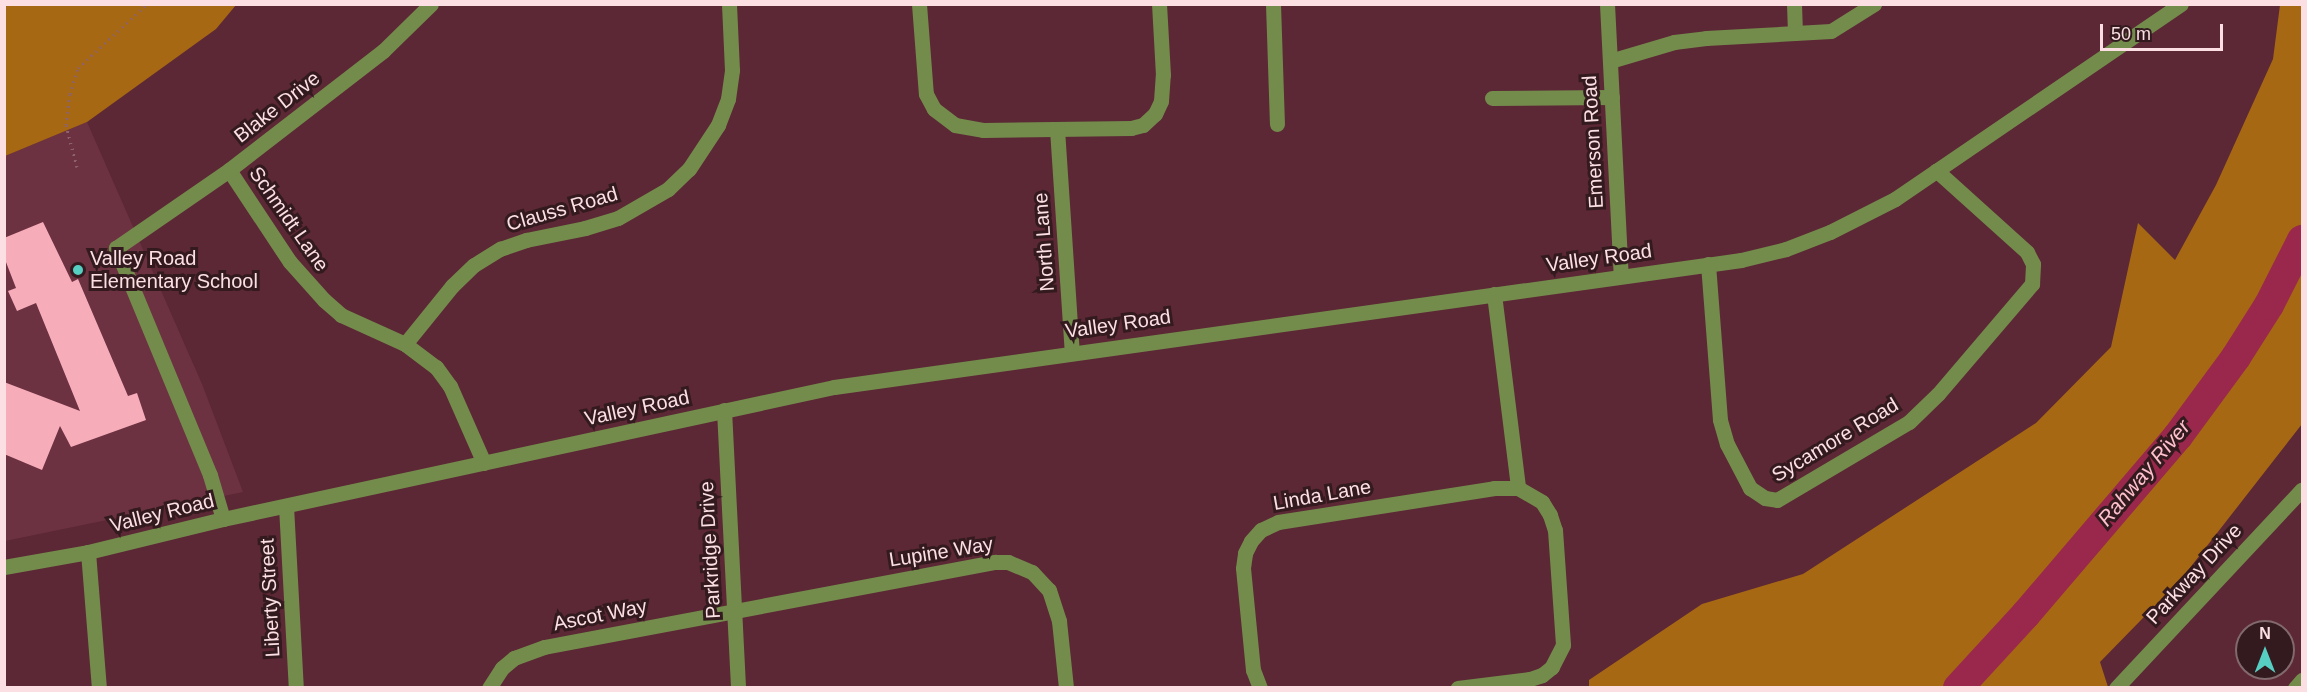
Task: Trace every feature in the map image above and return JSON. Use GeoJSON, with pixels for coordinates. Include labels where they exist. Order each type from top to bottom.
{"type":"FeatureCollection","features":[{"type":"Feature","properties":{"kind":"street","name":"Blake Drive"},"geometry":{"type":"LineString","coordinates":[[223,519],[210,475],[116,248],[229,170],[383,51],[431,4]]}},
{"type":"Feature","properties":{"kind":"street","name":"Clauss Road"},"geometry":{"type":"LineString","coordinates":[[405,344],[452,286],[474,266],[500,249],[526,240],[585,228],[618,218],[668,189],[689,169],[718,125],[728,99],[732,69],[729,4]]}},
{"type":"Feature","properties":{"kind":"street"},"geometry":{"type":"LineString","coordinates":[[919,4],[926,93],[942,117],[955,125],[983,130],[1131,128],[1143,125],[1155,114],[1161,101],[1163,75],[1159,4]]}},
{"type":"Feature","properties":{"kind":"street"},"geometry":{"type":"LineString","coordinates":[[1273,4],[1277,124]]}},
{"type":"Feature","properties":{"kind":"street","name":"Emerson Road"},"geometry":{"type":"LineString","coordinates":[[1607,4],[1621,276]]}},
{"type":"Feature","properties":{"kind":"street"},"geometry":{"type":"LineString","coordinates":[[1794,4],[1795,33]]}},
{"type":"Feature","properties":{"kind":"street"},"geometry":{"type":"LineString","coordinates":[[1610,61],[1674,42],[1831,31],[1874,4]]}},
{"type":"Feature","properties":{"kind":"street","name":"Valley Road"},"geometry":{"type":"LineString","coordinates":[[4,567],[88,552],[223,519],[834,387],[1708,264],[1786,249],[1872,212],[2181,4]]}},
{"type":"Feature","properties":{"kind":"street"},"geometry":{"type":"LineString","coordinates":[[1492,98],[1612,96]]}},
{"type":"Feature","properties":{"kind":"street","name":"North Lane"},"geometry":{"type":"LineString","coordinates":[[1057,129],[1072,352]]}},
{"type":"Feature","properties":{"kind":"street","name":"Schmidt Lane"},"geometry":{"type":"LineString","coordinates":[[229,170],[290,262],[324,300],[341,315],[405,344],[436,367],[450,386],[484,463]]}},
{"type":"Feature","properties":{"kind":"street","name":"Sycamore Road"},"geometry":{"type":"LineString","coordinates":[[1708,264],[1720,420],[1727,444],[1750,488],[1765,498],[1777,500],[1909,422],[1938,394],[2032,284],[2033,264],[2027,252],[1936,171]]}},
{"type":"Feature","properties":{"kind":"street"},"geometry":{"type":"LineString","coordinates":[[1458,687],[1530,679],[1542,675],[1556,662],[1563,645],[1555,530],[1542,502],[1518,488],[1494,294]]}},
{"type":"Feature","properties":{"kind":"street","name":"Parkridge Drive"},"geometry":{"type":"LineString","coordinates":[[724,410],[738,687]]}},
{"type":"Feature","properties":{"kind":"street","name":"Linda Lane"},"geometry":{"type":"LineString","coordinates":[[1260,687],[1253,670],[1243,568],[1245,553],[1251,541],[1261,530],[1278,522],[1494,488],[1518,488]]}},
{"type":"Feature","properties":{"kind":"street","name":"Parkway Drive"},"geometry":{"type":"LineString","coordinates":[[2116,687],[2302,489]]}},
{"type":"Feature","properties":{"kind":"street","name":"Liberty Street"},"geometry":{"type":"LineString","coordinates":[[286,506],[296,687]]}},
{"type":"Feature","properties":{"kind":"street"},"geometry":{"type":"LineString","coordinates":[[88,552],[99,687]]}},
{"type":"Feature","properties":{"kind":"street","name":"Lupine Way"},"geometry":{"type":"LineString","coordinates":[[734,611],[982,564],[1008,562],[1032,572],[1042,580],[1055,602],[1066,687]]}},
{"type":"Feature","properties":{"kind":"street","name":"Ascot Way"},"geometry":{"type":"LineString","coordinates":[[489,687],[502,668],[529,651],[734,611]]}},
{"type":"Feature","properties":{"kind":"street"},"geometry":{"type":"LineString","coordinates":[[2295,687],[2302,680]]}},
{"type":"Feature","properties":{"kind":"path"},"geometry":{"type":"LineString","coordinates":[[77,167],[66,125],[70,93],[78,68],[147,4]]}},
{"type":"Feature","properties":{"kind":"shaded area"},"geometry":{"type":"Polygon","coordinates":[[[5,4],[236,5],[216,29],[87,122],[5,156],[5,4]]]}},
{"type":"Feature","properties":{"kind":"shaded area"},"geometry":{"type":"Polygon","coordinates":[[[2280,5],[2302,5],[2302,424],[2182,578],[2100,662],[2108,687],[1589,687],[1589,680],[1702,604],[1803,574],[2036,423],[2111,347],[2138,223],[2175,260],[2216,185],[2273,59],[2280,5]]]}},
{"type":"Feature","properties":{"kind":"shaded area","name":"Valley Road Elementary School"},"geometry":{"type":"Polygon","coordinates":[[[87,122],[202,384],[243,492],[5,541],[5,156],[87,122]]]}},
{"type":"Feature","properties":{"kind":"building"},"geometry":{"type":"Polygon","coordinates":[[[43,222],[72,282],[78,279],[128,396],[137,393],[146,420],[71,447],[60,426],[42,470],[4,454],[4,382],[80,411],[36,303],[17,311],[8,291],[16,288],[4,257],[4,238],[43,222]]]}},
{"type":"Feature","properties":{"kind":"waterway","name":"Rahway River"},"geometry":{"type":"LineString","coordinates":[[1958,688],[2026,614],[2178,436],[2236,357],[2269,305],[2302,240]]}},
{"type":"Feature","properties":{"kind":"place","name":"Valley Road Elementary School"},"geometry":{"type":"Point","coordinates":[78,270]}}]}
